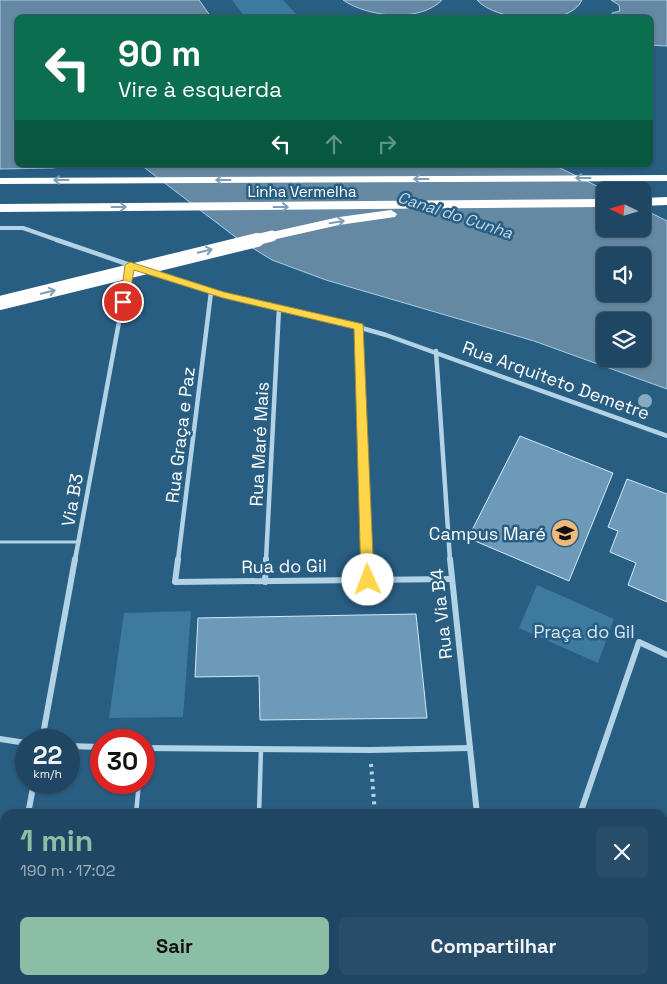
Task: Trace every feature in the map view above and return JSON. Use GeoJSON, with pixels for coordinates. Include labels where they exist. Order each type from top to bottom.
{"type":"FeatureCollection","features":[{"type":"Feature","properties":{"kind":"highway","name":"Linha Vermelha"},"geometry":{"type":"LineString","coordinates":[[0,180],[667,178]]}},
{"type":"Feature","properties":{"kind":"highway"},"geometry":{"type":"LineString","coordinates":[[651,202],[667,201]]}},
{"type":"Feature","properties":{"kind":"highway","name":"Linha Vermelha"},"geometry":{"type":"LineString","coordinates":[[0,208],[596,203]]}},
{"type":"Feature","properties":{"kind":"highway"},"geometry":{"type":"LineString","coordinates":[[0,303],[186,256],[339,221],[417,211],[486,205]]}},
{"type":"Feature","properties":{"kind":"street","name":"Rua Arquiteto Demetre"},"geometry":{"type":"LineString","coordinates":[[0,228],[23,228],[212,292],[359,327],[436,351],[667,436]]}},
{"type":"Feature","properties":{"kind":"street","name":"Via B3"},"geometry":{"type":"LineString","coordinates":[[44,729],[130,265]]}},
{"type":"Feature","properties":{"kind":"street","name":"Rua Graça e Paz"},"geometry":{"type":"LineString","coordinates":[[175,582],[212,292]]}},
{"type":"Feature","properties":{"kind":"street","name":"Rua Maré Mais"},"geometry":{"type":"LineString","coordinates":[[265,582],[279,308]]}},
{"type":"Feature","properties":{"kind":"street"},"geometry":{"type":"LineString","coordinates":[[359,327],[368,580]]}},
{"type":"Feature","properties":{"kind":"street","name":"Rua Via B4"},"geometry":{"type":"LineString","coordinates":[[436,351],[452,579],[476,809]]}},
{"type":"Feature","properties":{"kind":"street","name":"Rua do Gil"},"geometry":{"type":"LineString","coordinates":[[175,582],[452,579]]}},
{"type":"Feature","properties":{"kind":"street"},"geometry":{"type":"LineString","coordinates":[[582,809],[639,642],[667,655]]}},
{"type":"Feature","properties":{"kind":"street"},"geometry":{"type":"LineString","coordinates":[[0,739],[15,741]]}},
{"type":"Feature","properties":{"kind":"street"},"geometry":{"type":"LineString","coordinates":[[155,748],[370,750],[470,748]]}},
{"type":"Feature","properties":{"kind":"street"},"geometry":{"type":"LineString","coordinates":[[29,809],[32,794]]}},
{"type":"Feature","properties":{"kind":"lane"},"geometry":{"type":"LineString","coordinates":[[0,542],[79,542]]}},
{"type":"Feature","properties":{"kind":"lane"},"geometry":{"type":"LineString","coordinates":[[259,809],[261,749]]}},
{"type":"Feature","properties":{"kind":"lane"},"geometry":{"type":"LineString","coordinates":[[136,809],[138,794]]}},
{"type":"Feature","properties":{"kind":"path"},"geometry":{"type":"LineString","coordinates":[[370,750],[375,809]]}},
{"type":"Feature","properties":{"kind":"green space"},"geometry":{"type":"Polygon","coordinates":[[[232,0],[283,0],[297,15],[243,15],[232,0]]]}},
{"type":"Feature","properties":{"kind":"green space","name":"Praça do Gil"},"geometry":{"type":"Polygon","coordinates":[[[537,585],[614,619],[598,663],[519,628],[537,585]]]}},
{"type":"Feature","properties":{"kind":"green space"},"geometry":{"type":"Polygon","coordinates":[[[191,611],[183,717],[109,718],[124,613],[191,611]]]}},
{"type":"Feature","properties":{"kind":"water"},"geometry":{"type":"Polygon","coordinates":[[[0,0],[199,0],[210,15],[15,15],[15,167],[60,167],[0,169],[0,0]]]}},
{"type":"Feature","properties":{"kind":"water"},"geometry":{"type":"Polygon","coordinates":[[[343,0],[442,0],[421,12],[393,15],[379,14],[353,6],[343,0]]]}},
{"type":"Feature","properties":{"kind":"water"},"geometry":{"type":"Polygon","coordinates":[[[477,0],[582,0],[574,9],[563,15],[507,15],[486,7],[477,0]]]}},
{"type":"Feature","properties":{"kind":"water"},"geometry":{"type":"Polygon","coordinates":[[[611,0],[667,0],[667,46],[653,45],[653,15],[612,15],[612,13],[620,11],[619,5],[611,0]]]}},
{"type":"Feature","properties":{"kind":"water","name":"Canal do Cunha"},"geometry":{"type":"Polygon","coordinates":[[[144,167],[558,167],[596,186],[596,238],[651,238],[651,213],[667,221],[667,389],[606,367],[651,367],[651,312],[596,312],[596,363],[534,341],[326,280],[272,260],[238,239],[144,167]]]}},
{"type":"Feature","properties":{"kind":"building"},"geometry":{"type":"Polygon","coordinates":[[[520,436],[613,473],[569,581],[468,538],[520,436]]]}},
{"type":"Feature","properties":{"kind":"building"},"geometry":{"type":"Polygon","coordinates":[[[627,479],[667,494],[667,602],[628,585],[636,563],[610,552],[618,531],[608,527],[627,479]]]}},
{"type":"Feature","properties":{"kind":"building"},"geometry":{"type":"Polygon","coordinates":[[[416,614],[427,718],[260,720],[259,676],[195,677],[198,618],[416,614]]]}},
{"type":"Feature","properties":{"kind":"place","name":"Campus Maré"},"geometry":{"type":"Point","coordinates":[565,533]}},
{"type":"Feature","properties":{"kind":"route"},"geometry":{"type":"LineString","coordinates":[[123,302],[130,265],[234,298],[337,320],[359,327],[368,580]]}}]}
